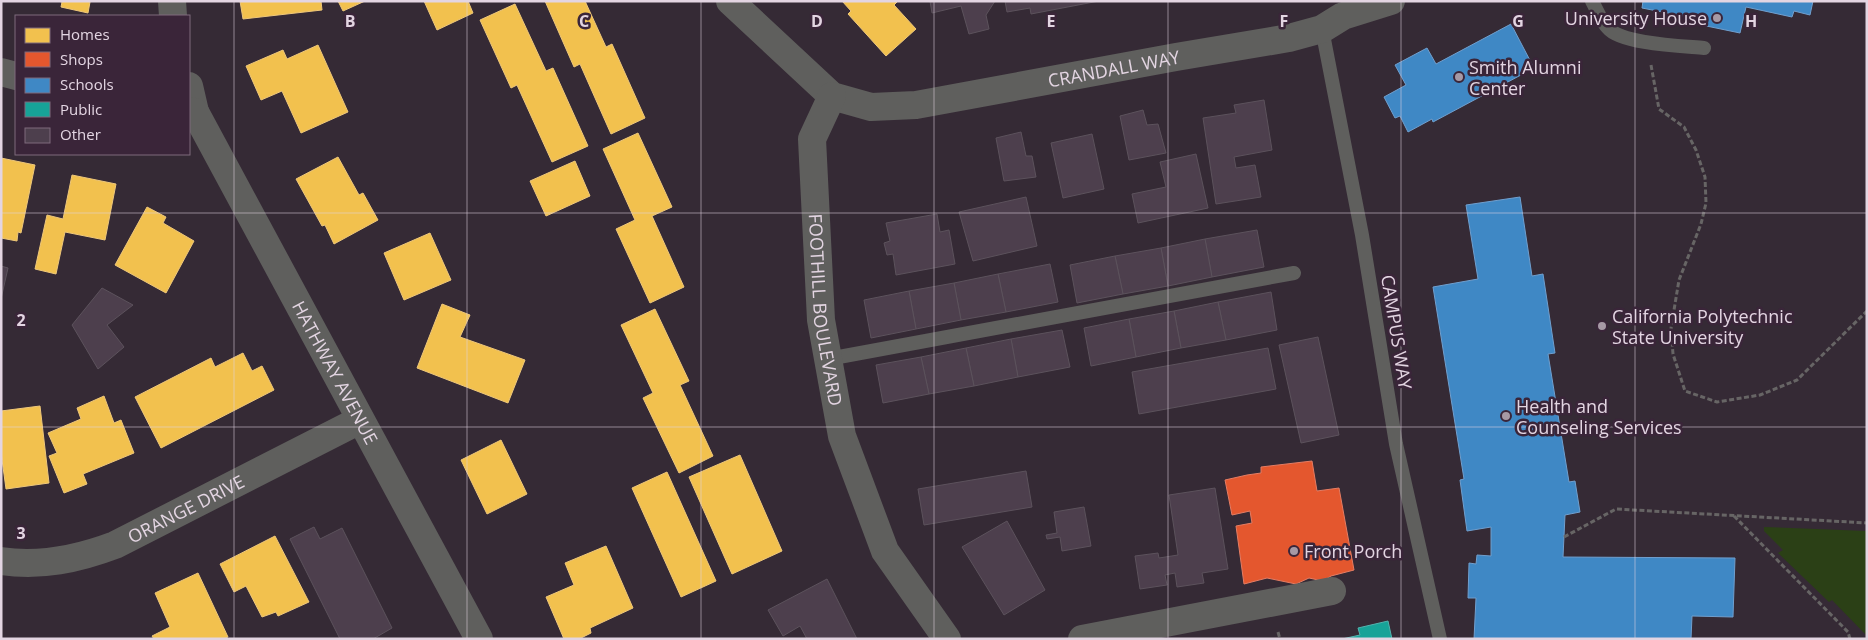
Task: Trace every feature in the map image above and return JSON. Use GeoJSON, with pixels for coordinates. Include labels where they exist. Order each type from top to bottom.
{"type":"FeatureCollection","features":[{"type":"Feature","properties":{"kind":"street"},"geometry":{"type":"LineString","coordinates":[[172,1],[173,15]]}},
{"type":"Feature","properties":{"kind":"street"},"geometry":{"type":"LineString","coordinates":[[730,1],[832,96]]}},
{"type":"Feature","properties":{"kind":"street","name":"CRANDALL WAY"},"geometry":{"type":"LineString","coordinates":[[832,96],[871,107],[916,105],[1289,38],[1322,29],[1343,16],[1391,1]]}},
{"type":"Feature","properties":{"kind":"street"},"geometry":{"type":"LineString","coordinates":[[1,72],[15,76]]}},
{"type":"Feature","properties":{"kind":"street","name":"HATHWAY AVENUE"},"geometry":{"type":"LineString","coordinates":[[190,95],[192,112],[479,639]]}},
{"type":"Feature","properties":{"kind":"street","name":"FOOTHILL BOULEVARD"},"geometry":{"type":"LineString","coordinates":[[832,96],[812,139],[821,320],[842,436],[885,551],[946,639]]}},
{"type":"Feature","properties":{"kind":"street","name":"ORANGE DRIVE"},"geometry":{"type":"LineString","coordinates":[[1,561],[40,564],[91,554],[116,545],[360,420]]}},
{"type":"Feature","properties":{"kind":"street"},"geometry":{"type":"LineString","coordinates":[[1082,639],[1332,591]]}},
{"type":"Feature","properties":{"kind":"lane"},"geometry":{"type":"LineString","coordinates":[[1592,1],[1608,29],[1619,37],[1704,48]]}},
{"type":"Feature","properties":{"kind":"lane","name":"CAMPUS WAY"},"geometry":{"type":"LineString","coordinates":[[1322,29],[1362,235],[1396,444],[1440,639]]}},
{"type":"Feature","properties":{"kind":"lane"},"geometry":{"type":"LineString","coordinates":[[828,359],[1294,273]]}},
{"type":"Feature","properties":{"kind":"path"},"geometry":{"type":"LineString","coordinates":[[1647,42],[1659,109],[1684,127],[1696,150],[1705,177],[1706,203],[1701,224],[1679,280],[1671,328],[1673,354],[1685,391],[1717,402],[1760,395],[1797,380],[1867,311]]}},
{"type":"Feature","properties":{"kind":"path"},"geometry":{"type":"LineString","coordinates":[[1564,537],[1616,509],[1867,523]]}},
{"type":"Feature","properties":{"kind":"path"},"geometry":{"type":"LineString","coordinates":[[1733,516],[1848,632],[1850,639]]}},
{"type":"Feature","properties":{"kind":"green space"},"geometry":{"type":"Polygon","coordinates":[[[1764,527],[1867,531],[1867,636],[1832,600],[1829,602],[1778,553],[1783,550],[1764,531],[1764,527]]]}},
{"type":"Feature","properties":{"kind":"building: Homes"},"geometry":{"type":"Polygon","coordinates":[[[58,1],[90,2],[88,13],[61,7],[62,2],[58,1]]]}},
{"type":"Feature","properties":{"kind":"building: Homes"},"geometry":{"type":"Polygon","coordinates":[[[240,1],[321,1],[322,10],[243,19],[240,1]]]}},
{"type":"Feature","properties":{"kind":"building: Homes"},"geometry":{"type":"Polygon","coordinates":[[[338,1],[365,1],[343,11],[338,1]]]}},
{"type":"Feature","properties":{"kind":"building: Homes"},"geometry":{"type":"Polygon","coordinates":[[[424,1],[468,1],[473,13],[437,30],[424,1]]]}},
{"type":"Feature","properties":{"kind":"building: Homes"},"geometry":{"type":"Polygon","coordinates":[[[545,1],[585,1],[606,47],[612,44],[645,118],[611,134],[580,64],[574,67],[545,1]]]}},
{"type":"Feature","properties":{"kind":"building: Homes"},"geometry":{"type":"Polygon","coordinates":[[[842,1],[898,1],[894,5],[916,29],[886,56],[848,14],[851,11],[842,1]]]}},
{"type":"Feature","properties":{"kind":"building: Homes"},"geometry":{"type":"Polygon","coordinates":[[[515,4],[546,71],[553,68],[588,146],[552,162],[517,85],[511,88],[480,20],[515,4]]]}},
{"type":"Feature","properties":{"kind":"building: Homes"},"geometry":{"type":"Polygon","coordinates":[[[318,45],[348,112],[301,133],[282,91],[261,100],[246,66],[283,50],[287,59],[318,45]]]}},
{"type":"Feature","properties":{"kind":"building: Homes"},"geometry":{"type":"Polygon","coordinates":[[[638,133],[672,207],[652,216],[684,287],[650,303],[616,229],[635,220],[603,149],[638,133]]]}},
{"type":"Feature","properties":{"kind":"building: Homes"},"geometry":{"type":"Polygon","coordinates":[[[338,157],[359,195],[363,193],[378,220],[334,244],[325,225],[322,226],[296,179],[338,157]]]}},
{"type":"Feature","properties":{"kind":"building: Homes"},"geometry":{"type":"Polygon","coordinates":[[[1,158],[35,165],[21,233],[18,232],[17,241],[1,238],[1,158]]]}},
{"type":"Feature","properties":{"kind":"building: Homes"},"geometry":{"type":"Polygon","coordinates":[[[575,161],[590,196],[546,216],[530,181],[575,161]]]}},
{"type":"Feature","properties":{"kind":"building: Homes"},"geometry":{"type":"Polygon","coordinates":[[[72,175],[116,184],[105,240],[65,232],[56,274],[35,269],[47,215],[63,219],[72,175]]]}},
{"type":"Feature","properties":{"kind":"building: Homes"},"geometry":{"type":"Polygon","coordinates":[[[147,207],[166,217],[163,223],[194,241],[166,293],[115,265],[147,207]]]}},
{"type":"Feature","properties":{"kind":"building: Homes"},"geometry":{"type":"Polygon","coordinates":[[[430,233],[451,280],[404,300],[384,253],[430,233]]]}},
{"type":"Feature","properties":{"kind":"building: Homes"},"geometry":{"type":"Polygon","coordinates":[[[442,304],[470,315],[460,337],[525,360],[508,403],[417,368],[442,304]]]}},
{"type":"Feature","properties":{"kind":"building: Homes"},"geometry":{"type":"Polygon","coordinates":[[[655,309],[689,381],[680,385],[713,456],[679,473],[643,398],[653,393],[621,325],[655,309]]]}},
{"type":"Feature","properties":{"kind":"building: Homes"},"geometry":{"type":"Polygon","coordinates":[[[243,353],[252,371],[262,366],[274,390],[161,448],[135,397],[211,358],[215,367],[243,353]]]}},
{"type":"Feature","properties":{"kind":"building: Homes"},"geometry":{"type":"Polygon","coordinates":[[[104,396],[114,423],[121,420],[134,453],[83,474],[87,484],[64,493],[49,456],[57,453],[48,433],[81,419],[77,408],[104,396]]]}},
{"type":"Feature","properties":{"kind":"building: Homes"},"geometry":{"type":"Polygon","coordinates":[[[40,406],[49,483],[6,489],[1,452],[1,411],[40,406]]]}},
{"type":"Feature","properties":{"kind":"building: Homes"},"geometry":{"type":"Polygon","coordinates":[[[501,440],[527,494],[487,514],[461,460],[501,440]]]}},
{"type":"Feature","properties":{"kind":"building: Homes"},"geometry":{"type":"Polygon","coordinates":[[[740,455],[782,551],[732,574],[689,477],[740,455]]]}},
{"type":"Feature","properties":{"kind":"building: Homes"},"geometry":{"type":"Polygon","coordinates":[[[667,472],[716,581],[681,597],[632,488],[667,472]]]}},
{"type":"Feature","properties":{"kind":"building: Homes"},"geometry":{"type":"Polygon","coordinates":[[[275,536],[309,602],[278,616],[276,612],[262,617],[246,586],[234,592],[220,564],[275,536]]]}},
{"type":"Feature","properties":{"kind":"building: Homes"},"geometry":{"type":"Polygon","coordinates":[[[606,546],[633,608],[590,628],[591,633],[579,639],[564,639],[546,597],[574,585],[565,563],[606,546]]]}},
{"type":"Feature","properties":{"kind":"building: Homes"},"geometry":{"type":"Polygon","coordinates":[[[198,573],[228,637],[223,639],[154,639],[152,636],[170,627],[155,593],[198,573]]]}},
{"type":"Feature","properties":{"kind":"building: Shops"},"geometry":{"type":"Polygon","coordinates":[[[1312,461],[1317,491],[1339,488],[1354,570],[1331,576],[1323,581],[1309,578],[1296,584],[1267,578],[1244,584],[1236,526],[1252,523],[1250,511],[1232,515],[1225,480],[1261,473],[1261,467],[1312,461]]]}},
{"type":"Feature","properties":{"kind":"building: Schools","name":"University House"},"geometry":{"type":"Polygon","coordinates":[[[1643,1],[1813,1],[1810,15],[1794,11],[1792,17],[1746,7],[1740,33],[1692,23],[1693,18],[1642,8],[1643,1]]]}},
{"type":"Feature","properties":{"kind":"building: Schools","name":"Smith Alumni Center"},"geometry":{"type":"Polygon","coordinates":[[[1511,24],[1534,68],[1433,122],[1432,119],[1408,132],[1400,116],[1395,118],[1384,97],[1406,85],[1395,65],[1427,48],[1436,64],[1511,24]]]}},
{"type":"Feature","properties":{"kind":"building: Schools","name":"Health and Counseling Services"},"geometry":{"type":"Polygon","coordinates":[[[1520,197],[1532,276],[1543,274],[1555,353],[1548,354],[1569,482],[1575,481],[1580,512],[1565,515],[1563,557],[1735,558],[1733,617],[1692,616],[1691,639],[1474,639],[1476,598],[1468,598],[1469,563],[1476,564],[1477,555],[1491,556],[1491,527],[1467,531],[1460,480],[1464,479],[1433,287],[1478,279],[1466,205],[1520,197]]]}},
{"type":"Feature","properties":{"kind":"building: Public"},"geometry":{"type":"Polygon","coordinates":[[[1388,621],[1392,639],[1342,639],[1360,635],[1358,628],[1388,621]]]}},
{"type":"Feature","properties":{"kind":"building: Other"},"geometry":{"type":"Polygon","coordinates":[[[930,1],[995,1],[986,15],[989,29],[969,34],[961,6],[932,13],[930,1]]]}},
{"type":"Feature","properties":{"kind":"building: Other"},"geometry":{"type":"Polygon","coordinates":[[[1005,1],[1099,1],[1031,14],[1030,8],[1007,12],[1005,1]]]}},
{"type":"Feature","properties":{"kind":"building: Other"},"geometry":{"type":"Polygon","coordinates":[[[1264,100],[1272,150],[1234,157],[1236,168],[1255,165],[1261,197],[1216,204],[1203,118],[1236,113],[1234,105],[1264,100]]]}},
{"type":"Feature","properties":{"kind":"building: Other"},"geometry":{"type":"Polygon","coordinates":[[[1143,110],[1147,125],[1158,124],[1166,153],[1129,160],[1120,116],[1143,110]]]}},
{"type":"Feature","properties":{"kind":"building: Other"},"geometry":{"type":"Polygon","coordinates":[[[1021,132],[1026,156],[1032,156],[1036,177],[1004,181],[996,138],[1021,132]]]}},
{"type":"Feature","properties":{"kind":"building: Other"},"geometry":{"type":"Polygon","coordinates":[[[1092,134],[1104,189],[1063,198],[1051,143],[1092,134]]]}},
{"type":"Feature","properties":{"kind":"building: Other"},"geometry":{"type":"Polygon","coordinates":[[[1196,154],[1208,208],[1138,223],[1132,194],[1166,187],[1160,162],[1196,154]]]}},
{"type":"Feature","properties":{"kind":"building: Other"},"geometry":{"type":"Polygon","coordinates":[[[1026,197],[1037,246],[973,261],[959,212],[1026,197]]]}},
{"type":"Feature","properties":{"kind":"building: Other"},"geometry":{"type":"Polygon","coordinates":[[[937,214],[940,232],[949,230],[955,264],[896,275],[893,254],[887,255],[884,243],[890,241],[886,223],[937,214]]]}},
{"type":"Feature","properties":{"kind":"building: Other"},"geometry":{"type":"Polygon","coordinates":[[[1257,230],[1264,267],[1212,277],[1205,239],[1257,230]]]}},
{"type":"Feature","properties":{"kind":"building: Other"},"geometry":{"type":"Polygon","coordinates":[[[1205,239],[1212,277],[1168,286],[1161,248],[1205,239]]]}},
{"type":"Feature","properties":{"kind":"building: Other"},"geometry":{"type":"Polygon","coordinates":[[[1161,248],[1168,286],[1123,294],[1115,256],[1161,248]]]}},
{"type":"Feature","properties":{"kind":"building: Other"},"geometry":{"type":"Polygon","coordinates":[[[1115,256],[1123,294],[1077,303],[1070,265],[1115,256]]]}},
{"type":"Feature","properties":{"kind":"building: Other"},"geometry":{"type":"Polygon","coordinates":[[[1050,264],[1058,302],[1006,312],[998,274],[1050,264]]]}},
{"type":"Feature","properties":{"kind":"building: Other"},"geometry":{"type":"Polygon","coordinates":[[[1,266],[8,268],[1,299],[1,266]]]}},
{"type":"Feature","properties":{"kind":"building: Other"},"geometry":{"type":"Polygon","coordinates":[[[998,274],[1006,312],[961,320],[954,283],[998,274]]]}},
{"type":"Feature","properties":{"kind":"building: Other"},"geometry":{"type":"Polygon","coordinates":[[[954,283],[961,320],[916,329],[909,291],[954,283]]]}},
{"type":"Feature","properties":{"kind":"building: Other"},"geometry":{"type":"Polygon","coordinates":[[[102,288],[133,305],[107,325],[124,347],[98,369],[72,325],[102,288]]]}},
{"type":"Feature","properties":{"kind":"building: Other"},"geometry":{"type":"Polygon","coordinates":[[[909,291],[916,329],[871,338],[864,300],[909,291]]]}},
{"type":"Feature","properties":{"kind":"building: Other"},"geometry":{"type":"Polygon","coordinates":[[[1271,292],[1277,330],[1226,340],[1218,302],[1271,292]]]}},
{"type":"Feature","properties":{"kind":"building: Other"},"geometry":{"type":"Polygon","coordinates":[[[1218,302],[1226,340],[1181,348],[1174,311],[1218,302]]]}},
{"type":"Feature","properties":{"kind":"building: Other"},"geometry":{"type":"Polygon","coordinates":[[[1174,311],[1181,348],[1136,357],[1129,319],[1174,311]]]}},
{"type":"Feature","properties":{"kind":"building: Other"},"geometry":{"type":"Polygon","coordinates":[[[1129,319],[1136,357],[1091,366],[1084,328],[1129,319]]]}},
{"type":"Feature","properties":{"kind":"building: Other"},"geometry":{"type":"Polygon","coordinates":[[[1062,330],[1070,367],[1018,377],[1011,339],[1062,330]]]}},
{"type":"Feature","properties":{"kind":"building: Other"},"geometry":{"type":"Polygon","coordinates":[[[1318,337],[1339,435],[1301,443],[1279,345],[1318,337]]]}},
{"type":"Feature","properties":{"kind":"building: Other"},"geometry":{"type":"Polygon","coordinates":[[[1011,339],[1018,377],[974,386],[966,348],[1011,339]]]}},
{"type":"Feature","properties":{"kind":"building: Other"},"geometry":{"type":"Polygon","coordinates":[[[966,348],[974,386],[929,394],[921,357],[966,348]]]}},
{"type":"Feature","properties":{"kind":"building: Other"},"geometry":{"type":"Polygon","coordinates":[[[1268,348],[1276,389],[1139,414],[1132,372],[1268,348]]]}},
{"type":"Feature","properties":{"kind":"building: Other"},"geometry":{"type":"Polygon","coordinates":[[[921,357],[929,394],[883,403],[876,365],[921,357]]]}},
{"type":"Feature","properties":{"kind":"building: Other"},"geometry":{"type":"Polygon","coordinates":[[[1026,471],[1032,507],[924,525],[918,489],[1026,471]]]}},
{"type":"Feature","properties":{"kind":"building: Other"},"geometry":{"type":"Polygon","coordinates":[[[1215,488],[1228,569],[1202,573],[1204,583],[1177,587],[1175,573],[1165,575],[1167,585],[1140,589],[1135,556],[1158,553],[1159,558],[1178,555],[1169,495],[1215,488]]]}},
{"type":"Feature","properties":{"kind":"building: Other"},"geometry":{"type":"Polygon","coordinates":[[[1084,507],[1091,546],[1062,551],[1060,537],[1047,539],[1046,535],[1057,533],[1054,512],[1084,507]]]}},
{"type":"Feature","properties":{"kind":"building: Other"},"geometry":{"type":"Polygon","coordinates":[[[1007,521],[1045,590],[1004,615],[962,547],[1007,521]]]}},
{"type":"Feature","properties":{"kind":"building: Other"},"geometry":{"type":"Polygon","coordinates":[[[314,527],[320,539],[342,528],[392,628],[373,639],[340,639],[290,539],[314,527]]]}},
{"type":"Feature","properties":{"kind":"building: Other"},"geometry":{"type":"Polygon","coordinates":[[[827,579],[857,639],[807,639],[800,626],[783,636],[768,610],[827,579]]]}},
{"type":"Feature","properties":{"kind":"place","name":"University House"},"geometry":{"type":"Point","coordinates":[1717,18]}},
{"type":"Feature","properties":{"kind":"place","name":"Smith Alumni Center"},"geometry":{"type":"Point","coordinates":[1459,77]}},
{"type":"Feature","properties":{"kind":"place","name":"California Polytechnic State University"},"geometry":{"type":"Point","coordinates":[1602,326]}},
{"type":"Feature","properties":{"kind":"place","name":"Health and Counseling Services"},"geometry":{"type":"Point","coordinates":[1506,416]}},
{"type":"Feature","properties":{"kind":"place","name":"Front Porch"},"geometry":{"type":"Point","coordinates":[1294,551]}}]}
